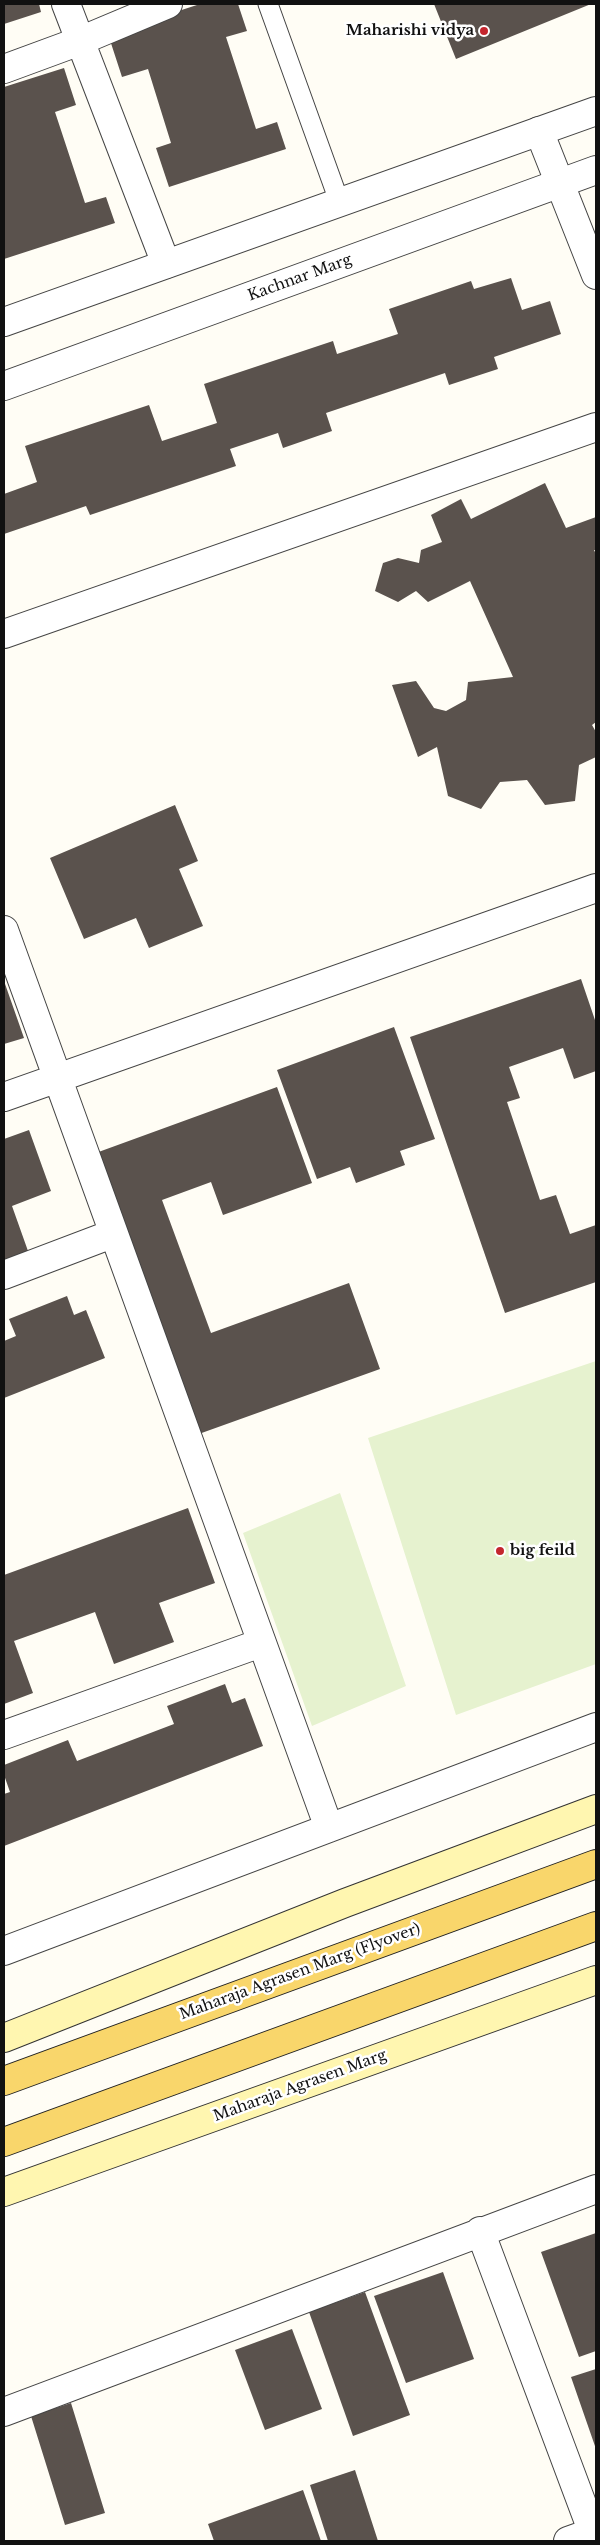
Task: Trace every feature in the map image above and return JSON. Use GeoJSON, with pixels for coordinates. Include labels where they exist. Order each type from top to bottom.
{"type":"FeatureCollection","features":[{"type":"Feature","properties":{"kind":"main road"},"geometry":{"type":"LineString","coordinates":[[4,2038],[344,1903],[596,1809]]}},
{"type":"Feature","properties":{"kind":"main road","name":"Maharaja Agrasen Marg (Flyover)"},"geometry":{"type":"LineString","coordinates":[[4,2081],[596,1864]]}},
{"type":"Feature","properties":{"kind":"main road"},"geometry":{"type":"LineString","coordinates":[[4,2142],[596,1926]]}},
{"type":"Feature","properties":{"kind":"main road","name":"Maharaja Agrasen Marg"},"geometry":{"type":"LineString","coordinates":[[4,2192],[596,1980]]}},
{"type":"Feature","properties":{"kind":"street"},"geometry":{"type":"LineString","coordinates":[[66,4],[166,264]]}},
{"type":"Feature","properties":{"kind":"street"},"geometry":{"type":"LineString","coordinates":[[4,69],[80,42],[168,4]]}},
{"type":"Feature","properties":{"kind":"street"},"geometry":{"type":"LineString","coordinates":[[4,322],[339,201],[596,111]]}},
{"type":"Feature","properties":{"kind":"street"},"geometry":{"type":"LineString","coordinates":[[539,131],[558,184],[596,275]]}},
{"type":"Feature","properties":{"kind":"street","name":"Kachnar Marg"},"geometry":{"type":"LineString","coordinates":[[4,386],[596,170]]}},
{"type":"Feature","properties":{"kind":"street"},"geometry":{"type":"LineString","coordinates":[[4,634],[596,427]]}},
{"type":"Feature","properties":{"kind":"street"},"geometry":{"type":"LineString","coordinates":[[4,1097],[596,888]]}},
{"type":"Feature","properties":{"kind":"street"},"geometry":{"type":"LineString","coordinates":[[4,930],[112,1234],[329,1828]]}},
{"type":"Feature","properties":{"kind":"street"},"geometry":{"type":"LineString","coordinates":[[4,1275],[112,1234]]}},
{"type":"Feature","properties":{"kind":"street"},"geometry":{"type":"LineString","coordinates":[[4,1735],[261,1643]]}},
{"type":"Feature","properties":{"kind":"street"},"geometry":{"type":"LineString","coordinates":[[4,1951],[596,1727]]}},
{"type":"Feature","properties":{"kind":"street"},"geometry":{"type":"LineString","coordinates":[[4,2412],[480,2231],[596,2189]]}},
{"type":"Feature","properties":{"kind":"street"},"geometry":{"type":"LineString","coordinates":[[480,2231],[588,2536]]}},
{"type":"Feature","properties":{"kind":"lane"},"geometry":{"type":"LineString","coordinates":[[268,4],[339,201]]}},
{"type":"Feature","properties":{"kind":"green space","name":"big feild"},"geometry":{"type":"Polygon","coordinates":[[[596,1361],[596,1664],[456,1715],[368,1438],[596,1361]]]}},
{"type":"Feature","properties":{"kind":"green space"},"geometry":{"type":"Polygon","coordinates":[[[340,1493],[406,1686],[312,1726],[243,1533],[340,1493]]]}},
{"type":"Feature","properties":{"kind":"building"},"geometry":{"type":"Polygon","coordinates":[[[4,4],[39,4],[41,12],[4,24],[4,4]]]}},
{"type":"Feature","properties":{"kind":"building"},"geometry":{"type":"Polygon","coordinates":[[[200,4],[238,4],[247,31],[226,37],[256,129],[277,122],[286,149],[169,187],[156,148],[171,143],[148,69],[122,77],[108,34],[200,4]]]}},
{"type":"Feature","properties":{"kind":"building","name":"Maharishi vidya"},"geometry":{"type":"Polygon","coordinates":[[[434,4],[591,4],[456,59],[434,4]]]}},
{"type":"Feature","properties":{"kind":"building"},"geometry":{"type":"Polygon","coordinates":[[[64,68],[76,105],[55,112],[85,203],[106,197],[115,223],[4,259],[4,87],[64,68]]]}},
{"type":"Feature","properties":{"kind":"building"},"geometry":{"type":"Polygon","coordinates":[[[511,278],[522,310],[550,301],[561,334],[494,357],[498,369],[449,385],[445,373],[326,413],[332,431],[283,448],[278,433],[230,449],[236,466],[90,515],[86,506],[4,534],[4,494],[37,482],[25,446],[149,405],[162,441],[217,423],[204,384],[333,341],[337,354],[398,334],[389,309],[471,281],[474,289],[511,278]]]}},
{"type":"Feature","properties":{"kind":"building"},"geometry":{"type":"Polygon","coordinates":[[[545,483],[566,528],[596,517],[596,550],[594,550],[596,554],[596,722],[592,725],[596,732],[596,757],[579,765],[575,801],[545,805],[527,780],[500,782],[481,809],[448,796],[437,747],[418,757],[392,685],[416,681],[434,708],[446,711],[466,700],[468,682],[513,677],[470,581],[428,602],[416,591],[398,602],[375,591],[383,563],[398,558],[419,563],[421,550],[442,542],[431,515],[461,499],[471,519],[545,483]]]}},
{"type":"Feature","properties":{"kind":"building"},"geometry":{"type":"Polygon","coordinates":[[[175,805],[198,861],[179,869],[203,926],[149,948],[136,918],[84,939],[50,858],[175,805]]]}},
{"type":"Feature","properties":{"kind":"building"},"geometry":{"type":"Polygon","coordinates":[[[581,979],[596,1023],[596,1071],[574,1079],[563,1048],[509,1067],[520,1098],[507,1102],[540,1200],[556,1195],[570,1234],[596,1225],[596,1282],[505,1313],[410,1037],[581,979]]]}},
{"type":"Feature","properties":{"kind":"building"},"geometry":{"type":"Polygon","coordinates":[[[4,981],[24,1038],[4,1044],[4,981]]]}},
{"type":"Feature","properties":{"kind":"building"},"geometry":{"type":"Polygon","coordinates":[[[394,1027],[435,1139],[400,1151],[405,1165],[356,1183],[350,1167],[317,1179],[277,1070],[394,1027]]]}},
{"type":"Feature","properties":{"kind":"building"},"geometry":{"type":"Polygon","coordinates":[[[277,1087],[312,1183],[223,1215],[211,1182],[162,1200],[211,1333],[349,1283],[380,1369],[196,1435],[93,1154],[277,1087]]]}},
{"type":"Feature","properties":{"kind":"building"},"geometry":{"type":"Polygon","coordinates":[[[29,1130],[51,1191],[12,1206],[28,1251],[4,1260],[4,1139],[29,1130]]]}},
{"type":"Feature","properties":{"kind":"building"},"geometry":{"type":"Polygon","coordinates":[[[67,1296],[74,1315],[86,1310],[105,1358],[4,1398],[4,1341],[16,1336],[9,1319],[67,1296]]]}},
{"type":"Feature","properties":{"kind":"building"},"geometry":{"type":"Polygon","coordinates":[[[188,1508],[215,1583],[159,1603],[174,1642],[114,1664],[95,1612],[14,1641],[33,1693],[4,1704],[4,1575],[188,1508]]]}},
{"type":"Feature","properties":{"kind":"building"},"geometry":{"type":"Polygon","coordinates":[[[225,1684],[232,1703],[245,1698],[263,1746],[4,1846],[4,1794],[10,1792],[4,1775],[4,1765],[68,1740],[77,1761],[174,1724],[167,1706],[225,1684]]]}},
{"type":"Feature","properties":{"kind":"building"},"geometry":{"type":"Polygon","coordinates":[[[596,2233],[596,2351],[579,2357],[541,2252],[596,2233]]]}},
{"type":"Feature","properties":{"kind":"building"},"geometry":{"type":"Polygon","coordinates":[[[443,2272],[474,2359],[406,2383],[374,2296],[443,2272]]]}},
{"type":"Feature","properties":{"kind":"building"},"geometry":{"type":"Polygon","coordinates":[[[365,2292],[410,2415],[353,2436],[309,2312],[365,2292]]]}},
{"type":"Feature","properties":{"kind":"building"},"geometry":{"type":"Polygon","coordinates":[[[292,2329],[322,2409],[265,2430],[235,2350],[292,2329]]]}},
{"type":"Feature","properties":{"kind":"building"},"geometry":{"type":"Polygon","coordinates":[[[596,2369],[596,2449],[571,2377],[596,2369]]]}},
{"type":"Feature","properties":{"kind":"building"},"geometry":{"type":"Polygon","coordinates":[[[71,2403],[105,2513],[65,2525],[31,2416],[71,2403]]]}},
{"type":"Feature","properties":{"kind":"building"},"geometry":{"type":"Polygon","coordinates":[[[355,2470],[378,2541],[328,2541],[310,2485],[355,2470]]]}},
{"type":"Feature","properties":{"kind":"building"},"geometry":{"type":"Polygon","coordinates":[[[303,2490],[321,2541],[214,2541],[208,2524],[303,2490]]]}},
{"type":"Feature","properties":{"kind":"place","name":"Maharishi vidya"},"geometry":{"type":"Point","coordinates":[484,31]}},
{"type":"Feature","properties":{"kind":"place","name":"big feild"},"geometry":{"type":"Point","coordinates":[500,1551]}}]}
